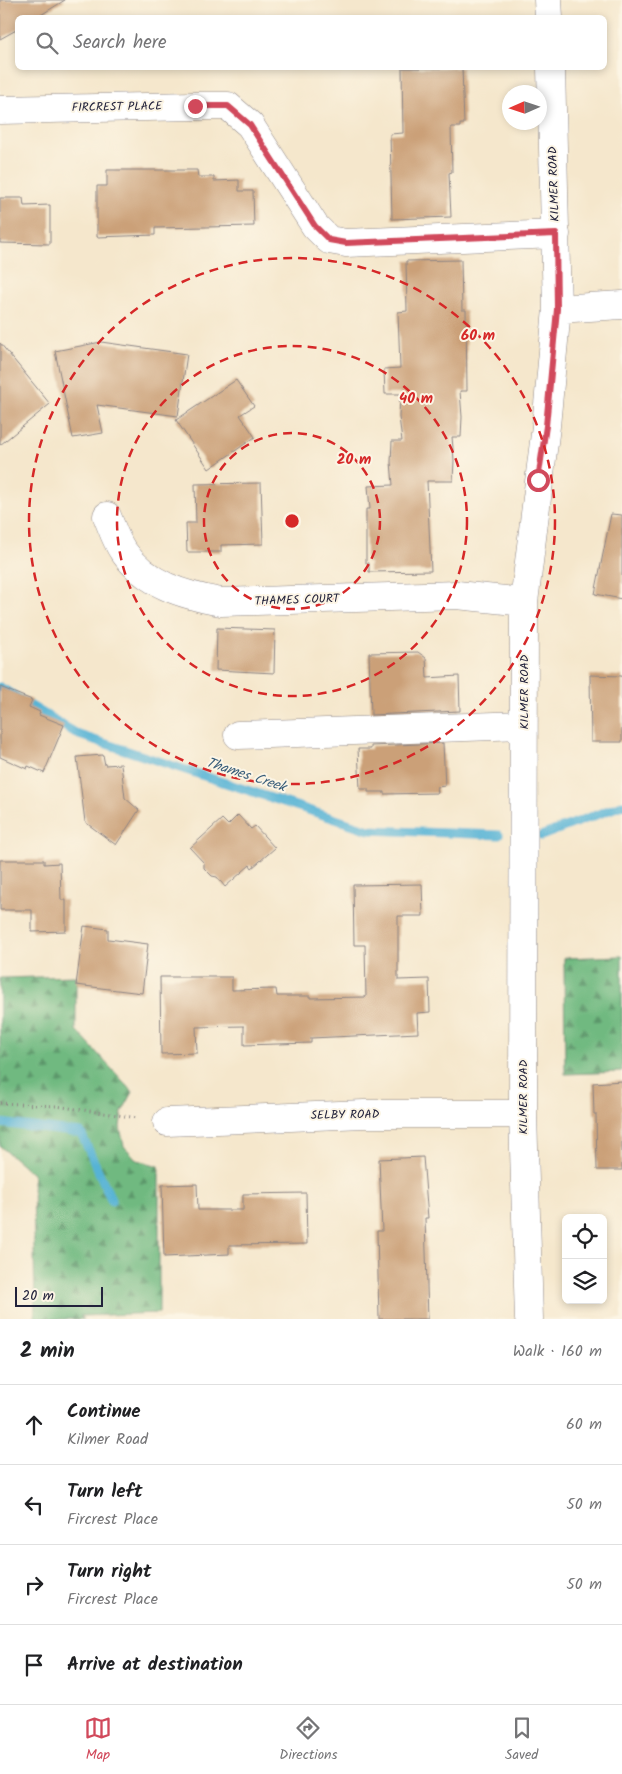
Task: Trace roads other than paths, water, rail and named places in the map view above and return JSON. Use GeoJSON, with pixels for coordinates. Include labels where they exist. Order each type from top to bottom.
{"type":"FeatureCollection","features":[{"type":"Feature","properties":{"kind":"street"},"geometry":{"type":"LineString","coordinates":[[548,0],[549,15]]}},
{"type":"Feature","properties":{"kind":"street","name":"KILMER ROAD"},"geometry":{"type":"LineString","coordinates":[[529,1319],[523,1114],[524,602],[546,426],[557,309],[550,70]]}},
{"type":"Feature","properties":{"kind":"street","name":"FIRCREST PLACE"},"geometry":{"type":"LineString","coordinates":[[0,110],[228,106],[250,125],[315,226],[329,240],[346,243],[556,234]]}},
{"type":"Feature","properties":{"kind":"street"},"geometry":{"type":"LineString","coordinates":[[557,309],[622,305]]}},
{"type":"Feature","properties":{"kind":"street","name":"THAMES COURT"},"geometry":{"type":"LineString","coordinates":[[107,516],[122,550],[138,569],[166,587],[198,598],[221,602],[458,595],[524,602]]}},
{"type":"Feature","properties":{"kind":"street"},"geometry":{"type":"LineString","coordinates":[[238,735],[523,725]]}},
{"type":"Feature","properties":{"kind":"street","name":"SELBY ROAD"},"geometry":{"type":"LineString","coordinates":[[167,1122],[364,1114],[523,1114]]}},
{"type":"Feature","properties":{"kind":"waterway","name":"Thames Creek"},"geometry":{"type":"LineString","coordinates":[[0,687],[79,735],[369,830],[499,835]]}},
{"type":"Feature","properties":{"kind":"waterway","name":"Thames Creek"},"geometry":{"type":"LineString","coordinates":[[541,836],[622,805]]}},
{"type":"Feature","properties":{"kind":"waterway"},"geometry":{"type":"LineString","coordinates":[[0,1123],[81,1133],[112,1201]]}}]}
